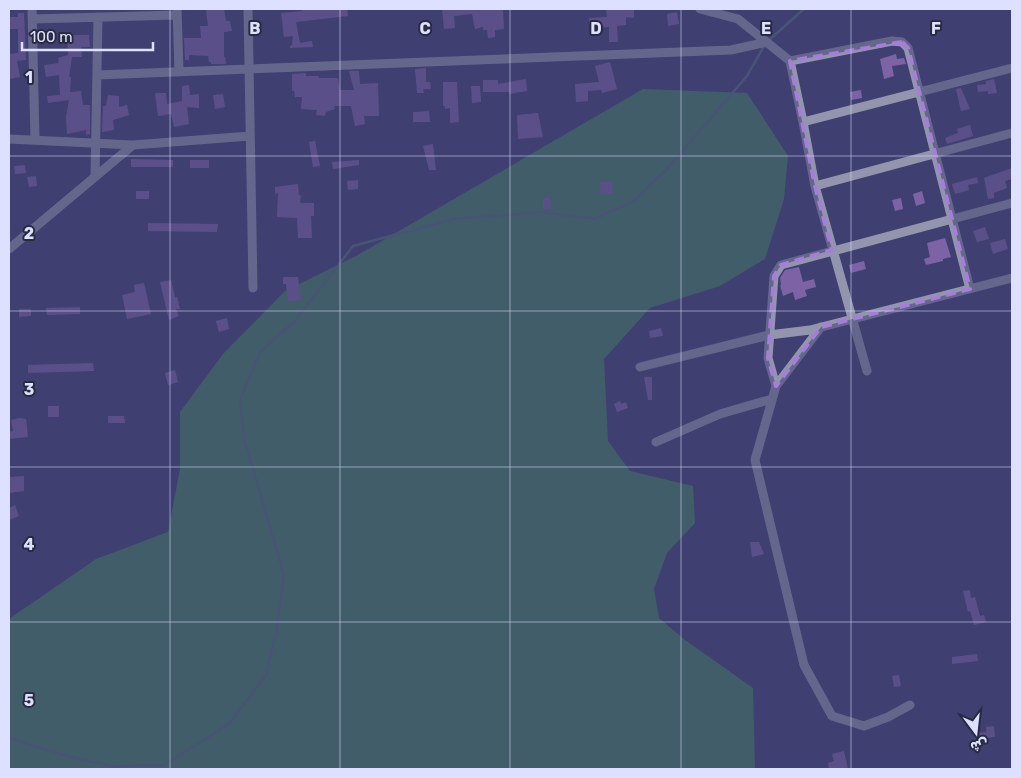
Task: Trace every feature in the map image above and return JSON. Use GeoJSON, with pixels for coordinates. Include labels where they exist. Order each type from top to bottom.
{"type":"FeatureCollection","features":[{"type":"Feature","properties":{"kind":"street"},"geometry":{"type":"LineString","coordinates":[[32,9],[35,140]]}},
{"type":"Feature","properties":{"kind":"street"},"geometry":{"type":"LineString","coordinates":[[248,9],[253,288]]}},
{"type":"Feature","properties":{"kind":"street"},"geometry":{"type":"LineString","coordinates":[[700,9],[738,19],[790,61],[804,122],[815,186],[867,371]]}},
{"type":"Feature","properties":{"kind":"street"},"geometry":{"type":"LineString","coordinates":[[32,19],[177,12],[179,71]]}},
{"type":"Feature","properties":{"kind":"street"},"geometry":{"type":"LineString","coordinates":[[96,177],[98,17]]}},
{"type":"Feature","properties":{"kind":"street"},"geometry":{"type":"LineString","coordinates":[[790,61],[892,41],[902,42],[908,48],[970,288]]}},
{"type":"Feature","properties":{"kind":"street"},"geometry":{"type":"LineString","coordinates":[[97,75],[731,50],[767,42]]}},
{"type":"Feature","properties":{"kind":"street"},"geometry":{"type":"LineString","coordinates":[[804,122],[1012,68]]}},
{"type":"Feature","properties":{"kind":"street"},"geometry":{"type":"LineString","coordinates":[[815,186],[1012,133]]}},
{"type":"Feature","properties":{"kind":"street"},"geometry":{"type":"LineString","coordinates":[[9,139],[134,145],[250,136]]}},
{"type":"Feature","properties":{"kind":"street"},"geometry":{"type":"LineString","coordinates":[[9,249],[134,145]]}},
{"type":"Feature","properties":{"kind":"street"},"geometry":{"type":"LineString","coordinates":[[776,386],[768,358],[774,276],[781,265],[1012,203]]}},
{"type":"Feature","properties":{"kind":"street"},"geometry":{"type":"LineString","coordinates":[[640,367],[769,335],[852,320],[1012,278]]}},
{"type":"Feature","properties":{"kind":"street"},"geometry":{"type":"LineString","coordinates":[[821,327],[776,386],[755,460],[804,665],[832,716],[864,726],[888,717],[910,705]]}},
{"type":"Feature","properties":{"kind":"street"},"geometry":{"type":"LineString","coordinates":[[656,442],[720,414],[772,399]]}},
{"type":"Feature","properties":{"kind":"highlighted area"},"geometry":{"type":"Polygon","coordinates":[[[902,42],[908,48],[970,289],[821,327],[776,386],[768,358],[774,276],[781,265],[832,250],[815,186],[790,61],[902,42]]]}},
{"type":"Feature","properties":{"kind":"green space"},"geometry":{"type":"Polygon","coordinates":[[[643,89],[747,93],[788,156],[784,199],[765,259],[720,286],[650,308],[604,359],[608,441],[630,471],[693,486],[695,523],[667,553],[654,589],[659,618],[685,640],[753,688],[755,769],[9,769],[9,619],[96,559],[168,532],[180,469],[180,412],[223,354],[285,291],[356,256],[643,89]]]}},
{"type":"Feature","properties":{"kind":"building"},"geometry":{"type":"Polygon","coordinates":[[[224,9],[226,21],[230,21],[232,31],[224,32],[224,57],[226,64],[211,64],[208,56],[189,55],[189,60],[185,60],[184,38],[201,38],[200,26],[208,26],[206,10],[224,9]]]}},
{"type":"Feature","properties":{"kind":"building"},"geometry":{"type":"Polygon","coordinates":[[[307,9],[347,9],[348,16],[296,22],[300,43],[312,41],[313,47],[290,48],[293,36],[284,37],[281,13],[307,9]]]}},
{"type":"Feature","properties":{"kind":"building"},"geometry":{"type":"Polygon","coordinates":[[[442,9],[503,9],[504,29],[495,30],[495,37],[488,38],[487,30],[483,30],[483,27],[475,29],[472,14],[454,16],[455,28],[444,29],[442,9]]]}},
{"type":"Feature","properties":{"kind":"building"},"geometry":{"type":"Polygon","coordinates":[[[606,9],[634,9],[634,18],[626,17],[626,25],[617,26],[618,42],[609,42],[609,27],[590,28],[589,18],[607,17],[606,9]]]}},
{"type":"Feature","properties":{"kind":"building"},"geometry":{"type":"Polygon","coordinates":[[[677,12],[679,24],[668,26],[667,14],[677,12]]]}},
{"type":"Feature","properties":{"kind":"building"},"geometry":{"type":"Polygon","coordinates":[[[18,13],[24,13],[26,60],[17,61],[20,77],[9,79],[9,54],[18,53],[18,29],[9,29],[9,17],[18,17],[18,13]]]}},
{"type":"Feature","properties":{"kind":"building"},"geometry":{"type":"Polygon","coordinates":[[[67,35],[89,35],[90,47],[81,47],[82,57],[72,57],[69,77],[71,77],[70,92],[81,91],[83,105],[90,105],[90,134],[86,135],[86,130],[67,134],[66,117],[69,100],[48,103],[47,96],[60,95],[59,75],[46,77],[44,65],[59,63],[58,58],[68,55],[67,35]]]}},
{"type":"Feature","properties":{"kind":"building"},"geometry":{"type":"Polygon","coordinates":[[[896,54],[897,59],[904,58],[906,64],[892,66],[894,76],[884,79],[880,59],[896,54]]]}},
{"type":"Feature","properties":{"kind":"building"},"geometry":{"type":"Polygon","coordinates":[[[610,62],[617,89],[602,93],[601,90],[588,91],[588,101],[576,102],[575,84],[599,82],[595,66],[610,62]]]}},
{"type":"Feature","properties":{"kind":"building"},"geometry":{"type":"Polygon","coordinates":[[[426,68],[426,82],[430,82],[431,89],[423,89],[424,93],[417,93],[415,69],[426,68]]]}},
{"type":"Feature","properties":{"kind":"building"},"geometry":{"type":"Polygon","coordinates":[[[349,71],[359,71],[360,84],[378,83],[379,116],[364,116],[365,124],[355,126],[351,106],[334,106],[335,109],[326,112],[325,116],[316,115],[317,110],[301,109],[302,97],[295,97],[294,91],[292,91],[292,74],[306,73],[306,76],[338,78],[340,90],[354,90],[349,71]]]}},
{"type":"Feature","properties":{"kind":"building"},"geometry":{"type":"Polygon","coordinates":[[[526,79],[527,91],[509,94],[509,92],[483,92],[483,80],[498,80],[498,84],[526,79]]]}},
{"type":"Feature","properties":{"kind":"building"},"geometry":{"type":"Polygon","coordinates":[[[994,79],[997,93],[988,94],[988,91],[978,92],[977,85],[986,84],[986,81],[994,79]]]}},
{"type":"Feature","properties":{"kind":"building"},"geometry":{"type":"Polygon","coordinates":[[[443,82],[457,82],[459,122],[450,123],[450,108],[445,109],[445,106],[443,106],[443,82]]]}},
{"type":"Feature","properties":{"kind":"building"},"geometry":{"type":"Polygon","coordinates":[[[189,85],[190,95],[199,94],[199,108],[187,107],[189,124],[174,127],[171,114],[158,116],[155,93],[166,93],[167,104],[182,101],[182,86],[189,85]]]}},
{"type":"Feature","properties":{"kind":"building"},"geometry":{"type":"Polygon","coordinates":[[[471,86],[480,86],[481,102],[472,103],[471,86]]]}},
{"type":"Feature","properties":{"kind":"building"},"geometry":{"type":"Polygon","coordinates":[[[961,88],[970,109],[961,111],[956,89],[961,88]]]}},
{"type":"Feature","properties":{"kind":"building"},"geometry":{"type":"Polygon","coordinates":[[[861,90],[862,98],[851,100],[850,92],[861,90]]]}},
{"type":"Feature","properties":{"kind":"building"},"geometry":{"type":"Polygon","coordinates":[[[223,94],[225,107],[215,109],[213,95],[223,94]]]}},
{"type":"Feature","properties":{"kind":"building"},"geometry":{"type":"Polygon","coordinates":[[[108,95],[119,96],[119,107],[127,105],[129,115],[113,120],[114,130],[102,132],[103,106],[106,106],[108,95]]]}},
{"type":"Feature","properties":{"kind":"building"},"geometry":{"type":"Polygon","coordinates":[[[429,111],[430,122],[413,122],[413,112],[429,111]]]}},
{"type":"Feature","properties":{"kind":"building"},"geometry":{"type":"Polygon","coordinates":[[[538,113],[543,137],[518,139],[517,115],[538,113]]]}},
{"type":"Feature","properties":{"kind":"building"},"geometry":{"type":"Polygon","coordinates":[[[970,125],[973,136],[947,144],[945,138],[958,133],[957,129],[970,125]]]}},
{"type":"Feature","properties":{"kind":"building"},"geometry":{"type":"Polygon","coordinates":[[[315,141],[320,166],[313,167],[309,142],[315,141]]]}},
{"type":"Feature","properties":{"kind":"building"},"geometry":{"type":"Polygon","coordinates":[[[433,144],[436,170],[429,170],[423,146],[433,144]]]}},
{"type":"Feature","properties":{"kind":"building"},"geometry":{"type":"Polygon","coordinates":[[[131,159],[173,160],[173,167],[131,167],[131,159]]]}},
{"type":"Feature","properties":{"kind":"building"},"geometry":{"type":"Polygon","coordinates":[[[190,160],[209,160],[209,168],[190,168],[190,160]]]}},
{"type":"Feature","properties":{"kind":"building"},"geometry":{"type":"Polygon","coordinates":[[[359,160],[359,165],[333,169],[332,162],[359,160]]]}},
{"type":"Feature","properties":{"kind":"building"},"geometry":{"type":"Polygon","coordinates":[[[25,165],[26,173],[15,174],[14,166],[25,165]]]}},
{"type":"Feature","properties":{"kind":"building"},"geometry":{"type":"Polygon","coordinates":[[[1012,168],[1012,179],[1005,181],[1007,188],[994,193],[994,198],[988,199],[984,178],[1012,168]]]}},
{"type":"Feature","properties":{"kind":"building"},"geometry":{"type":"Polygon","coordinates":[[[36,176],[37,186],[29,187],[27,177],[36,176]]]}},
{"type":"Feature","properties":{"kind":"building"},"geometry":{"type":"Polygon","coordinates":[[[977,177],[978,183],[968,185],[969,190],[955,194],[952,184],[977,177]]]}},
{"type":"Feature","properties":{"kind":"building"},"geometry":{"type":"Polygon","coordinates":[[[358,180],[358,189],[348,190],[347,181],[358,180]]]}},
{"type":"Feature","properties":{"kind":"building"},"geometry":{"type":"Polygon","coordinates":[[[612,181],[613,193],[601,195],[600,182],[612,181]]]}},
{"type":"Feature","properties":{"kind":"building"},"geometry":{"type":"Polygon","coordinates":[[[298,184],[299,195],[301,196],[300,203],[314,203],[314,216],[311,216],[312,238],[298,238],[297,218],[277,217],[278,193],[275,194],[275,187],[298,184]]]}},
{"type":"Feature","properties":{"kind":"building"},"geometry":{"type":"Polygon","coordinates":[[[136,191],[149,191],[149,199],[136,199],[136,191]]]}},
{"type":"Feature","properties":{"kind":"building"},"geometry":{"type":"Polygon","coordinates":[[[922,191],[925,203],[916,206],[913,194],[922,191]]]}},
{"type":"Feature","properties":{"kind":"building"},"geometry":{"type":"Polygon","coordinates":[[[543,198],[550,198],[551,209],[543,209],[543,198]]]}},
{"type":"Feature","properties":{"kind":"building"},"geometry":{"type":"Polygon","coordinates":[[[901,198],[903,209],[895,211],[892,200],[901,198]]]}},
{"type":"Feature","properties":{"kind":"building"},"geometry":{"type":"Polygon","coordinates":[[[148,223],[218,224],[217,232],[148,231],[148,223]]]}},
{"type":"Feature","properties":{"kind":"building"},"geometry":{"type":"Polygon","coordinates":[[[985,227],[989,239],[977,242],[973,231],[985,227]]]}},
{"type":"Feature","properties":{"kind":"building"},"geometry":{"type":"Polygon","coordinates":[[[945,238],[951,257],[926,265],[924,259],[930,257],[927,243],[945,238]]]}},
{"type":"Feature","properties":{"kind":"building"},"geometry":{"type":"Polygon","coordinates":[[[1005,239],[1008,249],[993,254],[990,243],[1005,239]]]}},
{"type":"Feature","properties":{"kind":"building"},"geometry":{"type":"Polygon","coordinates":[[[864,261],[866,269],[851,273],[849,265],[864,261]]]}},
{"type":"Feature","properties":{"kind":"building"},"geometry":{"type":"Polygon","coordinates":[[[799,267],[803,282],[814,279],[816,287],[805,290],[807,296],[795,300],[793,292],[783,296],[780,278],[785,270],[799,267]]]}},
{"type":"Feature","properties":{"kind":"building"},"geometry":{"type":"Polygon","coordinates":[[[283,277],[298,277],[301,300],[288,301],[286,284],[283,284],[283,277]]]}},
{"type":"Feature","properties":{"kind":"building"},"geometry":{"type":"Polygon","coordinates":[[[171,280],[180,309],[176,309],[179,316],[169,320],[160,282],[171,280]]]}},
{"type":"Feature","properties":{"kind":"building"},"geometry":{"type":"Polygon","coordinates":[[[144,283],[151,314],[127,319],[122,295],[135,292],[134,285],[144,283]]]}},
{"type":"Feature","properties":{"kind":"building"},"geometry":{"type":"Polygon","coordinates":[[[80,307],[80,314],[47,315],[46,308],[80,307]]]}},
{"type":"Feature","properties":{"kind":"building"},"geometry":{"type":"Polygon","coordinates":[[[19,309],[31,309],[31,316],[19,317],[19,309]]]}},
{"type":"Feature","properties":{"kind":"building"},"geometry":{"type":"Polygon","coordinates":[[[227,318],[229,329],[219,332],[216,321],[227,318]]]}},
{"type":"Feature","properties":{"kind":"building"},"geometry":{"type":"Polygon","coordinates":[[[661,328],[663,336],[650,338],[649,331],[661,328]]]}},
{"type":"Feature","properties":{"kind":"building"},"geometry":{"type":"Polygon","coordinates":[[[93,363],[94,371],[28,373],[28,365],[93,363]]]}},
{"type":"Feature","properties":{"kind":"building"},"geometry":{"type":"Polygon","coordinates":[[[175,370],[178,382],[168,385],[165,373],[175,370]]]}},
{"type":"Feature","properties":{"kind":"building"},"geometry":{"type":"Polygon","coordinates":[[[644,377],[652,377],[652,400],[648,400],[644,377]]]}},
{"type":"Feature","properties":{"kind":"building"},"geometry":{"type":"Polygon","coordinates":[[[620,401],[621,404],[626,402],[628,408],[617,412],[614,404],[620,401]]]}},
{"type":"Feature","properties":{"kind":"building"},"geometry":{"type":"Polygon","coordinates":[[[48,406],[59,406],[59,417],[48,417],[48,406]]]}},
{"type":"Feature","properties":{"kind":"building"},"geometry":{"type":"Polygon","coordinates":[[[108,416],[124,416],[125,423],[108,423],[108,416]]]}},
{"type":"Feature","properties":{"kind":"building"},"geometry":{"type":"Polygon","coordinates":[[[26,419],[28,437],[9,439],[9,432],[13,431],[11,420],[26,419]]]}},
{"type":"Feature","properties":{"kind":"building"},"geometry":{"type":"Polygon","coordinates":[[[24,476],[24,491],[9,493],[9,477],[24,476]]]}},
{"type":"Feature","properties":{"kind":"building"},"geometry":{"type":"Polygon","coordinates":[[[15,505],[19,516],[9,520],[9,508],[15,505]]]}},
{"type":"Feature","properties":{"kind":"building"},"geometry":{"type":"Polygon","coordinates":[[[750,542],[759,542],[764,554],[752,557],[750,542]]]}},
{"type":"Feature","properties":{"kind":"building"},"geometry":{"type":"Polygon","coordinates":[[[970,590],[971,598],[975,597],[980,616],[984,615],[986,622],[974,625],[970,611],[968,612],[963,591],[970,590]]]}},
{"type":"Feature","properties":{"kind":"building"},"geometry":{"type":"Polygon","coordinates":[[[977,654],[978,661],[952,664],[952,657],[977,654]]]}},
{"type":"Feature","properties":{"kind":"building"},"geometry":{"type":"Polygon","coordinates":[[[899,675],[901,686],[894,687],[892,676],[899,675]]]}},
{"type":"Feature","properties":{"kind":"building"},"geometry":{"type":"Polygon","coordinates":[[[994,726],[995,737],[987,738],[986,727],[994,726]]]}},
{"type":"Feature","properties":{"kind":"building"},"geometry":{"type":"Polygon","coordinates":[[[986,732],[987,738],[975,740],[974,733],[986,732]]]}},
{"type":"Feature","properties":{"kind":"building"},"geometry":{"type":"Polygon","coordinates":[[[844,751],[848,769],[829,769],[828,763],[834,761],[832,754],[844,751]]]}},
{"type":"Feature","properties":{"kind":"waterway"},"geometry":{"type":"LineString","coordinates":[[769,40],[804,9]]}},
{"type":"Feature","properties":{"kind":"waterway"},"geometry":{"type":"LineString","coordinates":[[9,738],[67,756],[111,766],[164,765],[229,724],[266,675],[276,634],[284,575],[244,439],[240,400],[260,352],[295,321],[353,246],[454,219],[540,212],[594,219],[634,201],[668,168],[747,76],[764,46]]}}]}
